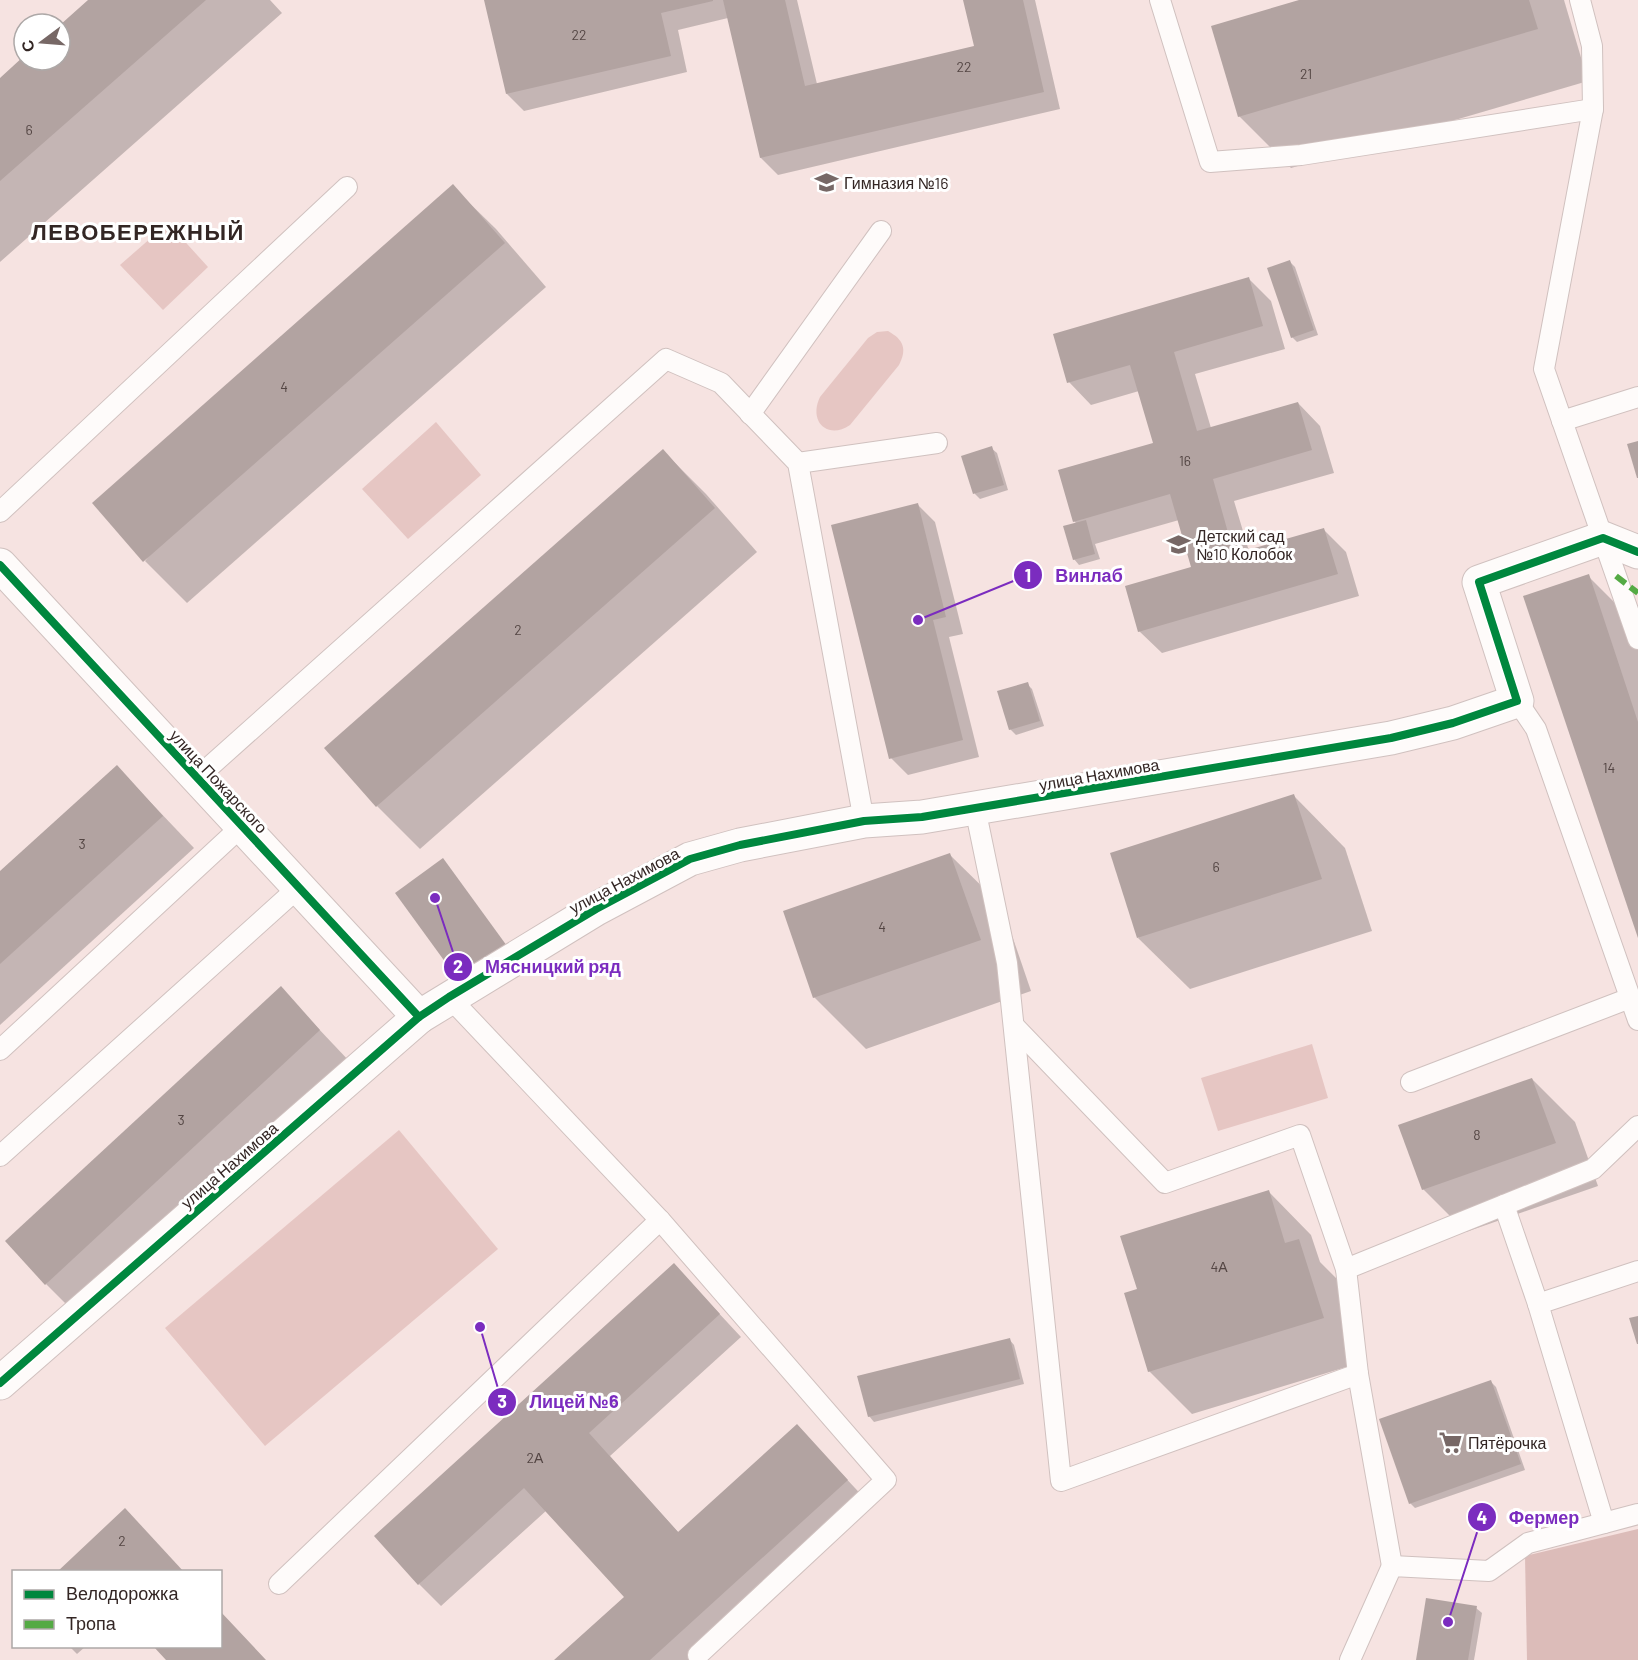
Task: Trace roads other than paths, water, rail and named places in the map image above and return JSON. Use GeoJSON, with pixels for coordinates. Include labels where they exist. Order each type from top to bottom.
{"type":"FeatureCollection","features":[{"type":"Feature","properties":{"kind":"street"},"geometry":{"type":"LineString","coordinates":[[1517,701],[1479,582],[1603,538],[1638,552]]}},
{"type":"Feature","properties":{"kind":"street","name":"улица Пожарского"},"geometry":{"type":"LineString","coordinates":[[0,565],[419,1017]]}},
{"type":"Feature","properties":{"kind":"street","name":"улица Нахимова"},"geometry":{"type":"LineString","coordinates":[[0,1383],[419,1017],[596,909],[690,860],[740,845],[864,821],[922,817],[1391,738],[1453,723],[1517,701]]}},
{"type":"Feature","properties":{"kind":"lane"},"geometry":{"type":"LineString","coordinates":[[1160,0],[1210,162],[1301,155],[1593,109]]}},
{"type":"Feature","properties":{"kind":"lane"},"geometry":{"type":"LineString","coordinates":[[1581,0],[1592,46],[1593,109],[1544,369],[1638,639]]}},
{"type":"Feature","properties":{"kind":"lane"},"geometry":{"type":"LineString","coordinates":[[0,512],[347,187]]}},
{"type":"Feature","properties":{"kind":"lane"},"geometry":{"type":"LineString","coordinates":[[750,414],[881,231]]}},
{"type":"Feature","properties":{"kind":"lane"},"geometry":{"type":"LineString","coordinates":[[198,777],[666,359],[721,384],[798,463],[864,821]]}},
{"type":"Feature","properties":{"kind":"lane"},"geometry":{"type":"LineString","coordinates":[[1562,421],[1638,397]]}},
{"type":"Feature","properties":{"kind":"lane"},"geometry":{"type":"LineString","coordinates":[[798,463],[937,443]]}},
{"type":"Feature","properties":{"kind":"lane"},"geometry":{"type":"LineString","coordinates":[[1517,701],[1536,729],[1638,1020]]}},
{"type":"Feature","properties":{"kind":"lane"},"geometry":{"type":"LineString","coordinates":[[975,808],[1007,963],[1061,1481],[1358,1374]]}},
{"type":"Feature","properties":{"kind":"lane"},"geometry":{"type":"LineString","coordinates":[[0,1050],[242,826]]}},
{"type":"Feature","properties":{"kind":"lane"},"geometry":{"type":"LineString","coordinates":[[0,1156],[298,886]]}},
{"type":"Feature","properties":{"kind":"lane"},"geometry":{"type":"LineString","coordinates":[[449,997],[660,1220],[886,1480],[698,1655]]}},
{"type":"Feature","properties":{"kind":"lane"},"geometry":{"type":"LineString","coordinates":[[1411,1082],[1630,998]]}},
{"type":"Feature","properties":{"kind":"lane"},"geometry":{"type":"LineString","coordinates":[[1014,1026],[1165,1183],[1300,1135],[1346,1269],[1358,1374],[1392,1566],[1350,1660]]}},
{"type":"Feature","properties":{"kind":"lane"},"geometry":{"type":"LineString","coordinates":[[1346,1269],[1593,1169],[1638,1126]]}},
{"type":"Feature","properties":{"kind":"lane"},"geometry":{"type":"LineString","coordinates":[[1504,1205],[1538,1304],[1604,1522]]}},
{"type":"Feature","properties":{"kind":"lane"},"geometry":{"type":"LineString","coordinates":[[279,1584],[660,1220]]}},
{"type":"Feature","properties":{"kind":"lane"},"geometry":{"type":"LineString","coordinates":[[1538,1304],[1638,1271]]}},
{"type":"Feature","properties":{"kind":"lane"},"geometry":{"type":"LineString","coordinates":[[1392,1566],[1489,1571],[1528,1543],[1638,1514]]}},
{"type":"Feature","properties":{"kind":"place","name":"Гимназия №16"},"geometry":{"type":"Point","coordinates":[826,182]}},
{"type":"Feature","properties":{"kind":"place","name":"Детский сад №10 Колобок"},"geometry":{"type":"Point","coordinates":[1178,544]}},
{"type":"Feature","properties":{"kind":"place","name":"Винлаб"},"geometry":{"type":"Point","coordinates":[918,620]}},
{"type":"Feature","properties":{"kind":"place","name":"Мясницкий ряд"},"geometry":{"type":"Point","coordinates":[435,898]}},
{"type":"Feature","properties":{"kind":"place","name":"Лицей №6"},"geometry":{"type":"Point","coordinates":[480,1327]}},
{"type":"Feature","properties":{"kind":"place","name":"Пятёрочка"},"geometry":{"type":"Point","coordinates":[1450,1442]}},
{"type":"Feature","properties":{"kind":"place","name":"Фермер"},"geometry":{"type":"Point","coordinates":[1448,1622]}},
{"type":"Feature","properties":{"kind":"district","name":"ЛЕВОБЕРЕЖНЫЙ"},"geometry":{"type":"Point","coordinates":[138,231]}}]}
